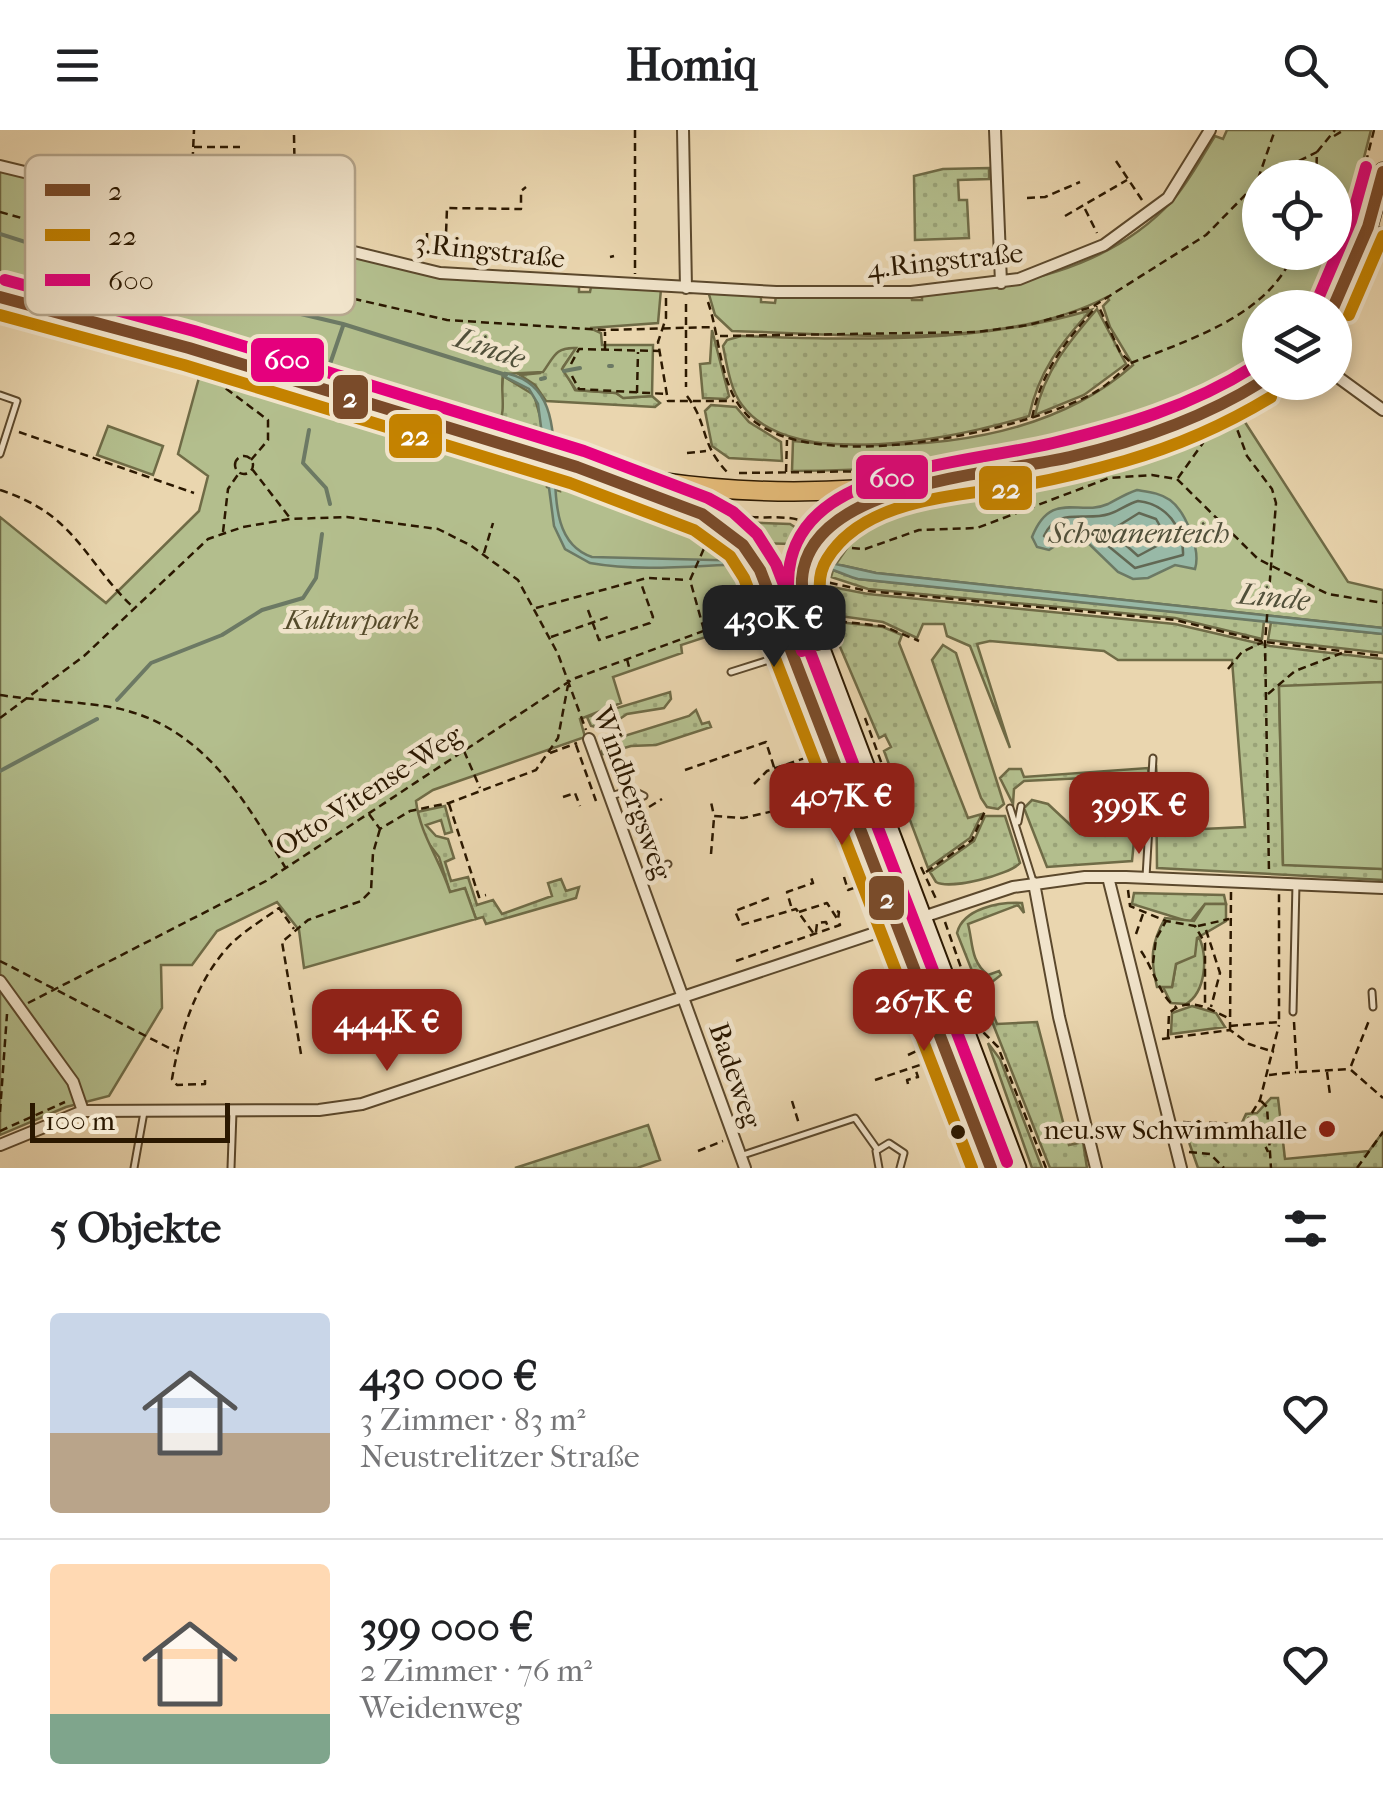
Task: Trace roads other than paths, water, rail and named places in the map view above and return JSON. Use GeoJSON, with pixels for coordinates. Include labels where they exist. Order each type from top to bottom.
{"type":"FeatureCollection","features":[{"type":"Feature","properties":{"kind":"main road"},"geometry":{"type":"LineString","coordinates":[[1350,290],[1378,232],[1383,172]]}},
{"type":"Feature","properties":{"kind":"main road"},"geometry":{"type":"LineString","coordinates":[[0,296],[25,303]]}},
{"type":"Feature","properties":{"kind":"main road"},"geometry":{"type":"LineString","coordinates":[[69,315],[190,348],[549,465],[714,488],[917,484],[1024,467],[1110,445],[1209,412],[1242,393]]}},
{"type":"Feature","properties":{"kind":"main road"},"geometry":{"type":"LineString","coordinates":[[577,467],[602,482],[718,520],[752,554],[992,1168]]}},
{"type":"Feature","properties":{"kind":"main road"},"geometry":{"type":"LineString","coordinates":[[917,484],[839,522],[815,544],[805,610],[1018,1168]]}},
{"type":"Feature","properties":{"kind":"street"},"geometry":{"type":"LineString","coordinates":[[683,130],[686,288]]}},
{"type":"Feature","properties":{"kind":"street"},"geometry":{"type":"LineString","coordinates":[[995,130],[1002,282]]}},
{"type":"Feature","properties":{"kind":"street","name":"4.Ringstraße"},"geometry":{"type":"LineString","coordinates":[[686,288],[911,292],[1002,282],[1040,273],[1104,245],[1153,212],[1179,184],[1210,130]]}},
{"type":"Feature","properties":{"kind":"street","name":"3.Ringstraße"},"geometry":{"type":"LineString","coordinates":[[0,166],[25,172]]}},
{"type":"Feature","properties":{"kind":"street","name":"3.Ringstraße"},"geometry":{"type":"LineString","coordinates":[[355,252],[440,273],[686,288]]}},
{"type":"Feature","properties":{"kind":"street"},"geometry":{"type":"LineString","coordinates":[[1352,387],[1383,410]]}},
{"type":"Feature","properties":{"kind":"street","name":"Windbergsweg"},"geometry":{"type":"LineString","coordinates":[[589,739],[683,997]]}},
{"type":"Feature","properties":{"kind":"street"},"geometry":{"type":"LineString","coordinates":[[1108,877],[1181,1168]]}},
{"type":"Feature","properties":{"kind":"street"},"geometry":{"type":"LineString","coordinates":[[0,1144],[82,1110],[328,1110],[362,1104],[991,892],[1034,884],[1108,877],[1383,888]]}},
{"type":"Feature","properties":{"kind":"street"},"geometry":{"type":"LineString","coordinates":[[1034,884],[1059,1017],[1096,1168]]}},
{"type":"Feature","properties":{"kind":"street"},"geometry":{"type":"LineString","coordinates":[[0,981],[12,1011],[80,1096],[82,1110]]}},
{"type":"Feature","properties":{"kind":"street","name":"Badeweg"},"geometry":{"type":"LineString","coordinates":[[683,997],[743,1162]]}},
{"type":"Feature","properties":{"kind":"lane"},"geometry":{"type":"LineString","coordinates":[[0,395],[17,400],[0,454]]}},
{"type":"Feature","properties":{"kind":"lane"},"geometry":{"type":"LineString","coordinates":[[731,672],[791,653]]}},
{"type":"Feature","properties":{"kind":"lane"},"geometry":{"type":"LineString","coordinates":[[1146,878],[1153,758]]}},
{"type":"Feature","properties":{"kind":"lane"},"geometry":{"type":"LineString","coordinates":[[610,796],[632,790],[644,796]]}},
{"type":"Feature","properties":{"kind":"lane"},"geometry":{"type":"LineString","coordinates":[[1136,791],[1152,801]]}},
{"type":"Feature","properties":{"kind":"lane"},"geometry":{"type":"LineString","coordinates":[[1018,828],[1020,806]]}},
{"type":"Feature","properties":{"kind":"lane"},"geometry":{"type":"LineString","coordinates":[[1010,808],[1034,884]]}},
{"type":"Feature","properties":{"kind":"lane"},"geometry":{"type":"LineString","coordinates":[[1139,826],[1149,834]]}},
{"type":"Feature","properties":{"kind":"lane"},"geometry":{"type":"LineString","coordinates":[[639,875],[668,864]]}},
{"type":"Feature","properties":{"kind":"lane"},"geometry":{"type":"LineString","coordinates":[[1293,1012],[1296,884]]}},
{"type":"Feature","properties":{"kind":"lane"},"geometry":{"type":"LineString","coordinates":[[1372,992],[1372,1007]]}},
{"type":"Feature","properties":{"kind":"lane"},"geometry":{"type":"LineString","coordinates":[[134,1168],[144,1112]]}},
{"type":"Feature","properties":{"kind":"lane"},"geometry":{"type":"LineString","coordinates":[[231,1168],[233,1112]]}},
{"type":"Feature","properties":{"kind":"lane"},"geometry":{"type":"LineString","coordinates":[[743,1162],[803,1135],[858,1119],[878,1149],[875,1161],[879,1168]]}},
{"type":"Feature","properties":{"kind":"lane"},"geometry":{"type":"LineString","coordinates":[[878,1149],[890,1143],[898,1146],[904,1157],[900,1168]]}},
{"type":"Feature","properties":{"kind":"water"},"geometry":{"type":"Polygon","coordinates":[[[505,373],[532,385],[546,405],[553,432],[560,520],[571,543],[592,557],[831,563],[876,573],[1383,628],[1383,634],[858,579],[800,565],[650,568],[590,563],[565,549],[554,526],[538,404],[529,389],[503,376],[505,373]]]}},
{"type":"Feature","properties":{"kind":"water","name":"Schwanenteich"},"geometry":{"type":"Polygon","coordinates":[[[1137,490],[1166,498],[1182,513],[1194,542],[1195,569],[1175,565],[1148,578],[1133,579],[1118,572],[1084,539],[1067,538],[1049,550],[1037,547],[1032,537],[1048,513],[1066,507],[1097,507],[1137,490]]]}},
{"type":"Feature","properties":{"kind":"waterway","name":"Linde"},"geometry":{"type":"LineString","coordinates":[[0,234],[25,242]]}},
{"type":"Feature","properties":{"kind":"waterway","name":"Linde"},"geometry":{"type":"LineString","coordinates":[[305,315],[506,375]]}},
{"type":"Feature","properties":{"kind":"waterway"},"geometry":{"type":"LineString","coordinates":[[330,364],[343,326]]}},
{"type":"Feature","properties":{"kind":"waterway"},"geometry":{"type":"LineString","coordinates":[[564,371],[580,368]]}},
{"type":"Feature","properties":{"kind":"waterway"},"geometry":{"type":"LineString","coordinates":[[541,379],[545,378]]}},
{"type":"Feature","properties":{"kind":"waterway"},"geometry":{"type":"LineString","coordinates":[[309,430],[303,463],[326,488],[330,504]]}},
{"type":"Feature","properties":{"kind":"waterway"},"geometry":{"type":"LineString","coordinates":[[117,700],[151,663],[222,635],[262,610],[303,598],[316,578],[322,534]]}},
{"type":"Feature","properties":{"kind":"waterway"},"geometry":{"type":"LineString","coordinates":[[0,771],[97,719]]}},
{"type":"Feature","properties":{"kind":"place","name":"neu.sw Schwimmhalle"},"geometry":{"type":"Point","coordinates":[1327,1129]}},
{"type":"Feature","properties":{"kind":"park label","name":"Kulturpark"},"geometry":{"type":"Point","coordinates":[352,619]}}]}
